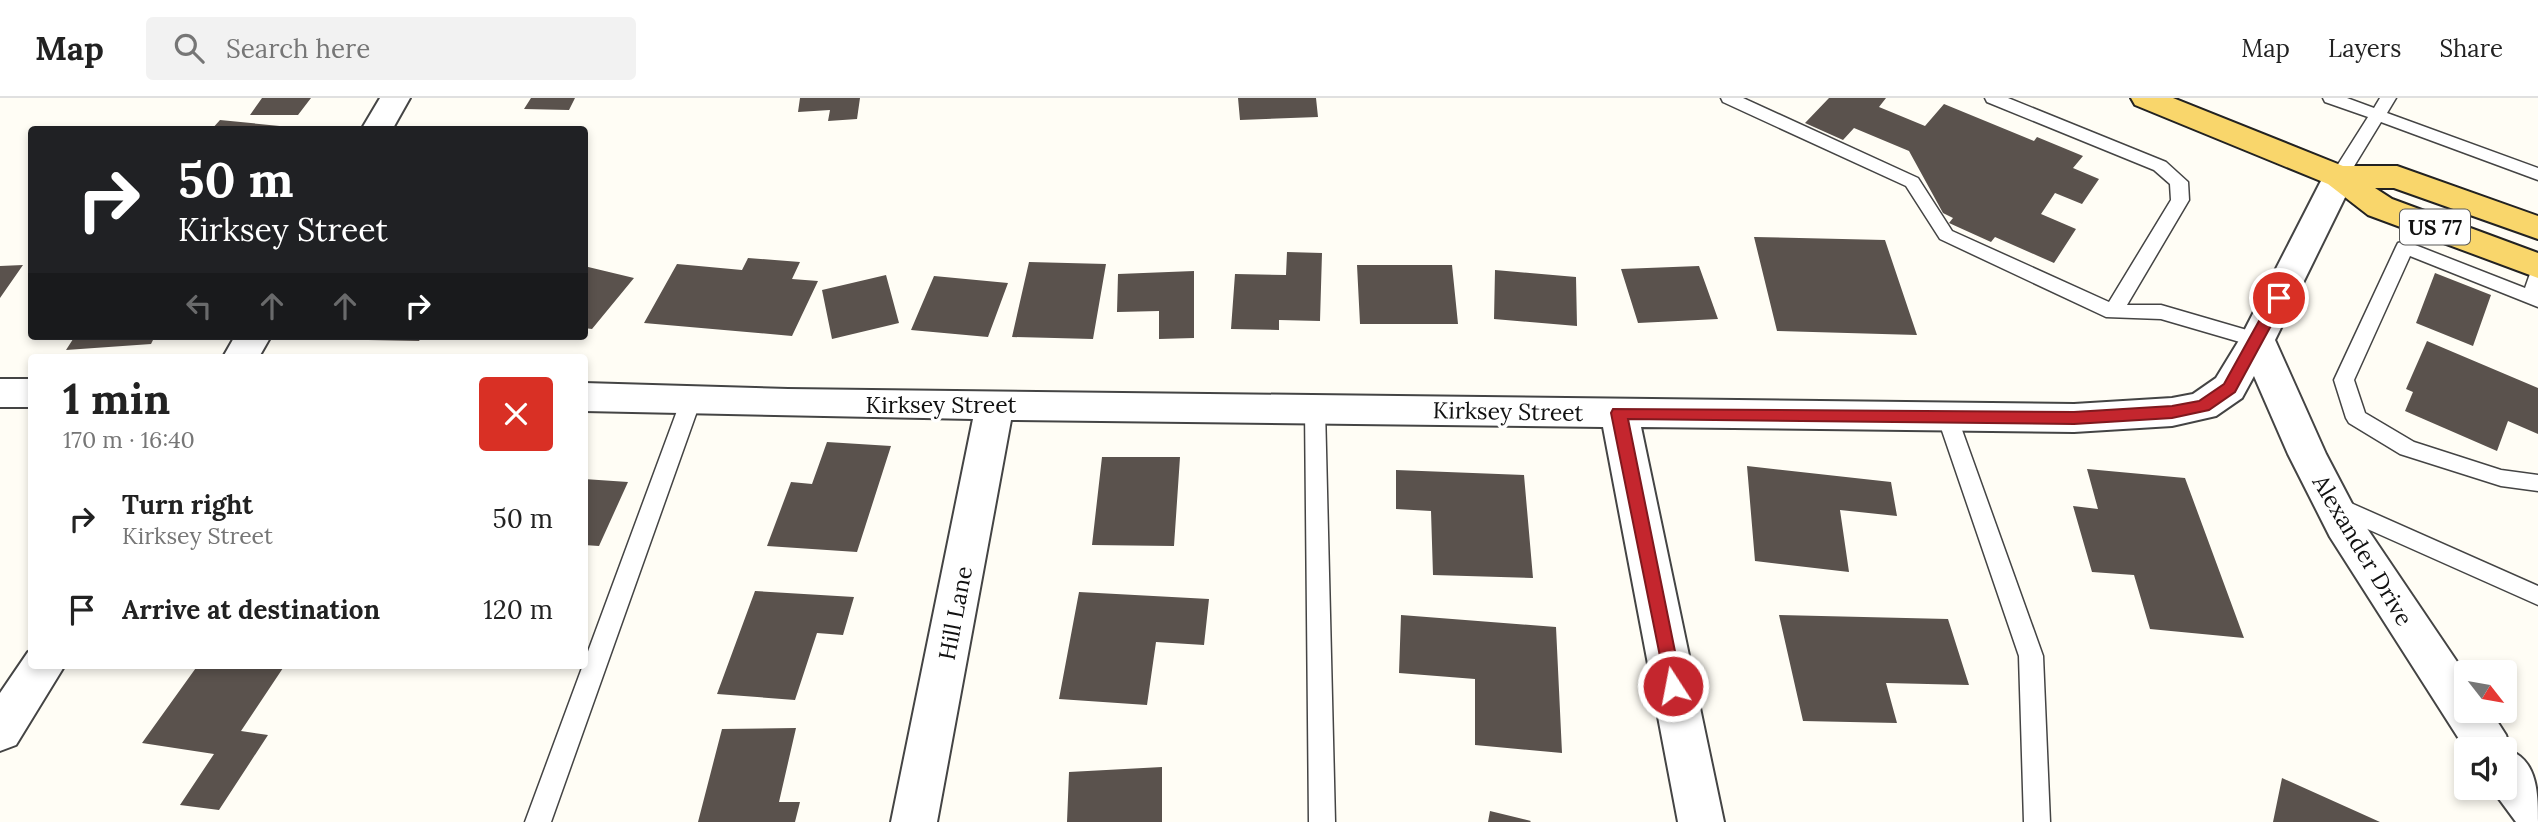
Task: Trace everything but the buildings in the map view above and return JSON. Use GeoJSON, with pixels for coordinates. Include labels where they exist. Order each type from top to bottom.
{"type":"FeatureCollection","features":[{"type":"Feature","properties":{"kind":"main road","name":"US 77"},"geometry":{"type":"LineString","coordinates":[[2146,98],[2339,177],[2379,207],[2536,288]]}},
{"type":"Feature","properties":{"kind":"main road","name":"US 77"},"geometry":{"type":"LineString","coordinates":[[2339,177],[2397,177],[2538,228]]}},
{"type":"Feature","properties":{"kind":"street"},"geometry":{"type":"LineString","coordinates":[[378,126],[395,98]]}},
{"type":"Feature","properties":{"kind":"street","name":"Kirksey Street"},"geometry":{"type":"LineString","coordinates":[[588,397],[2074,418],[2172,412],[2203,406],[2229,388],[2257,340],[2339,177]]}},
{"type":"Feature","properties":{"kind":"street","name":"Alexander Drive"},"geometry":{"type":"LineString","coordinates":[[2257,340],[2307,454],[2333,504],[2482,737]]}},
{"type":"Feature","properties":{"kind":"street"},"geometry":{"type":"LineString","coordinates":[[0,393],[28,393]]}},
{"type":"Feature","properties":{"kind":"street","name":"Hill Lane"},"geometry":{"type":"LineString","coordinates":[[914,822],[995,404]]}},
{"type":"Feature","properties":{"kind":"street"},"geometry":{"type":"LineString","coordinates":[[1619,413],[1701,822]]}},
{"type":"Feature","properties":{"kind":"street"},"geometry":{"type":"LineString","coordinates":[[0,731],[40,669]]}},
{"type":"Feature","properties":{"kind":"street"},"geometry":{"type":"LineString","coordinates":[[2517,788],[2538,812]]}},
{"type":"Feature","properties":{"kind":"lane"},"geometry":{"type":"LineString","coordinates":[[1729,98],[1912,182],[1946,235],[2113,312],[2161,312],[2257,340]]}},
{"type":"Feature","properties":{"kind":"lane"},"geometry":{"type":"LineString","coordinates":[[1993,98],[2160,166],[2179,182],[2180,200],[2113,312]]}},
{"type":"Feature","properties":{"kind":"lane"},"geometry":{"type":"LineString","coordinates":[[2330,98],[2538,174]]}},
{"type":"Feature","properties":{"kind":"lane"},"geometry":{"type":"LineString","coordinates":[[2339,177],[2389,98]]}},
{"type":"Feature","properties":{"kind":"lane"},"geometry":{"type":"LineString","coordinates":[[2538,276],[2536,288],[2404,247],[2344,380],[2356,418],[2407,448],[2501,478],[2538,483]]}},
{"type":"Feature","properties":{"kind":"lane"},"geometry":{"type":"LineString","coordinates":[[538,822],[691,400]]}},
{"type":"Feature","properties":{"kind":"lane"},"geometry":{"type":"LineString","coordinates":[[1315,408],[1322,822]]}},
{"type":"Feature","properties":{"kind":"lane"},"geometry":{"type":"LineString","coordinates":[[1947,416],[2031,656],[2037,822]]}},
{"type":"Feature","properties":{"kind":"lane"},"geometry":{"type":"LineString","coordinates":[[2333,504],[2538,596]]}},
{"type":"Feature","properties":{"kind":"route"},"geometry":{"type":"LineString","coordinates":[[1673,686],[1619,413],[2074,418],[2172,412],[2203,406],[2229,388],[2279,298]]}}]}
